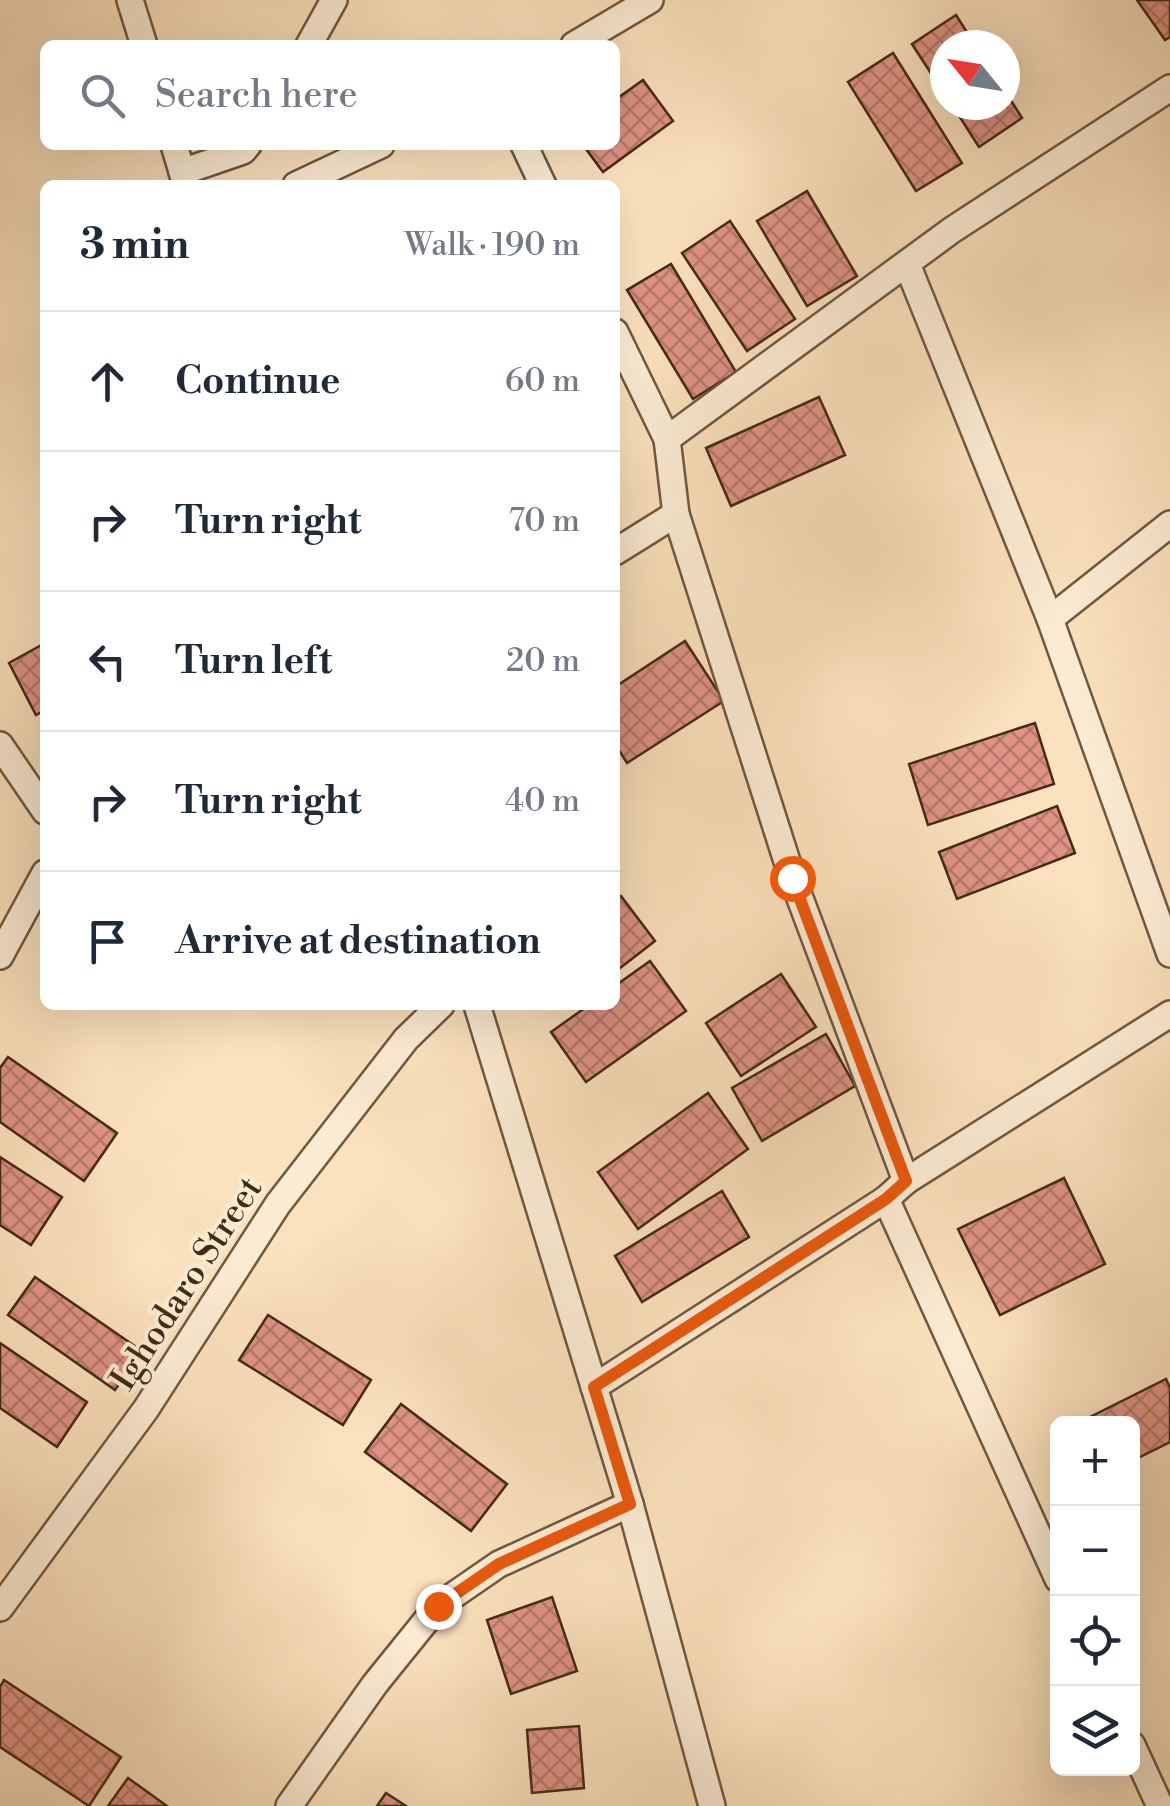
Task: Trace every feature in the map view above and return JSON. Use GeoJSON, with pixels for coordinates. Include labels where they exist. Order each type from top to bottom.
{"type":"FeatureCollection","features":[{"type":"Feature","properties":{"kind":"street"},"geometry":{"type":"LineString","coordinates":[[130,0],[142,40]]}},
{"type":"Feature","properties":{"kind":"street"},"geometry":{"type":"LineString","coordinates":[[312,40],[334,0]]}},
{"type":"Feature","properties":{"kind":"street"},"geometry":{"type":"LineString","coordinates":[[582,40],[650,0]]}},
{"type":"Feature","properties":{"kind":"street"},"geometry":{"type":"LineString","coordinates":[[667,438],[952,230],[1170,88]]}},
{"type":"Feature","properties":{"kind":"street"},"geometry":{"type":"LineString","coordinates":[[176,150],[184,178],[244,150]]}},
{"type":"Feature","properties":{"kind":"street"},"geometry":{"type":"LineString","coordinates":[[307,180],[370,150]]}},
{"type":"Feature","properties":{"kind":"street"},"geometry":{"type":"LineString","coordinates":[[526,150],[542,180]]}},
{"type":"Feature","properties":{"kind":"street"},"geometry":{"type":"LineString","coordinates":[[907,264],[1050,619],[1170,954]]}},
{"type":"Feature","properties":{"kind":"street"},"geometry":{"type":"LineString","coordinates":[[620,342],[667,438],[676,514],[792,878],[906,1181]]}},
{"type":"Feature","properties":{"kind":"street"},"geometry":{"type":"LineString","coordinates":[[620,549],[676,514]]}},
{"type":"Feature","properties":{"kind":"street"},"geometry":{"type":"LineString","coordinates":[[1050,619],[1170,524]]}},
{"type":"Feature","properties":{"kind":"street"},"geometry":{"type":"LineString","coordinates":[[0,745],[40,804]]}},
{"type":"Feature","properties":{"kind":"street"},"geometry":{"type":"LineString","coordinates":[[0,956],[40,882]]}},
{"type":"Feature","properties":{"kind":"street","name":"Ighodaro Street"},"geometry":{"type":"LineString","coordinates":[[0,1608],[146,1410],[278,1204],[406,1039],[436,1010]]}},
{"type":"Feature","properties":{"kind":"street"},"geometry":{"type":"LineString","coordinates":[[479,1010],[630,1504],[712,1806]]}},
{"type":"Feature","properties":{"kind":"street"},"geometry":{"type":"LineString","coordinates":[[594,1387],[886,1199],[906,1181],[1166,1027]]}},
{"type":"Feature","properties":{"kind":"street"},"geometry":{"type":"LineString","coordinates":[[886,1199],[1050,1561]]}},
{"type":"Feature","properties":{"kind":"street"},"geometry":{"type":"LineString","coordinates":[[289,1806],[375,1684],[438,1606],[499,1564],[630,1504]]}},
{"type":"Feature","properties":{"kind":"street"},"geometry":{"type":"LineString","coordinates":[[1140,1762],[1160,1806]]}},
{"type":"Feature","properties":{"kind":"building"},"geometry":{"type":"Polygon","coordinates":[[[1137,0],[1170,0],[1170,37],[1165,40],[1137,0]]]}},
{"type":"Feature","properties":{"kind":"building"},"geometry":{"type":"Polygon","coordinates":[[[956,15],[966,30],[933,30],[956,15]]]}},
{"type":"Feature","properties":{"kind":"building"},"geometry":{"type":"Polygon","coordinates":[[[930,32],[930,72],[912,44],[930,32]]]}},
{"type":"Feature","properties":{"kind":"building"},"geometry":{"type":"Polygon","coordinates":[[[893,53],[930,112],[930,120],[935,120],[962,163],[916,191],[848,82],[893,53]]]}},
{"type":"Feature","properties":{"kind":"building"},"geometry":{"type":"Polygon","coordinates":[[[643,80],[673,121],[603,172],[587,150],[620,150],[620,96],[643,80]]]}},
{"type":"Feature","properties":{"kind":"building"},"geometry":{"type":"Polygon","coordinates":[[[962,120],[1019,120],[979,147],[962,120]]]}},
{"type":"Feature","properties":{"kind":"building"},"geometry":{"type":"Polygon","coordinates":[[[807,191],[857,276],[807,306],[757,221],[807,191]]]}},
{"type":"Feature","properties":{"kind":"building"},"geometry":{"type":"Polygon","coordinates":[[[730,221],[795,319],[747,351],[682,253],[730,221]]]}},
{"type":"Feature","properties":{"kind":"building"},"geometry":{"type":"Polygon","coordinates":[[[671,264],[736,372],[693,399],[627,290],[671,264]]]}},
{"type":"Feature","properties":{"kind":"building"},"geometry":{"type":"Polygon","coordinates":[[[819,397],[845,455],[731,506],[706,448],[819,397]]]}},
{"type":"Feature","properties":{"kind":"building"},"geometry":{"type":"Polygon","coordinates":[[[685,641],[724,701],[627,763],[620,752],[620,684],[685,641]]]}},
{"type":"Feature","properties":{"kind":"building"},"geometry":{"type":"Polygon","coordinates":[[[40,646],[40,713],[36,715],[9,663],[40,646]]]}},
{"type":"Feature","properties":{"kind":"building"},"geometry":{"type":"Polygon","coordinates":[[[1035,723],[1054,784],[928,825],[909,764],[1035,723]]]}},
{"type":"Feature","properties":{"kind":"building"},"geometry":{"type":"Polygon","coordinates":[[[1057,806],[1075,853],[957,899],[939,852],[1057,806]]]}},
{"type":"Feature","properties":{"kind":"building"},"geometry":{"type":"Polygon","coordinates":[[[620,897],[655,941],[620,968],[620,897]]]}},
{"type":"Feature","properties":{"kind":"building"},"geometry":{"type":"Polygon","coordinates":[[[650,961],[686,1011],[586,1082],[551,1032],[582,1010],[620,1010],[620,982],[650,961]]]}},
{"type":"Feature","properties":{"kind":"building"},"geometry":{"type":"Polygon","coordinates":[[[781,974],[816,1027],[741,1076],[706,1023],[781,974]]]}},
{"type":"Feature","properties":{"kind":"building"},"geometry":{"type":"Polygon","coordinates":[[[826,1034],[855,1086],[762,1141],[732,1088],[826,1034]]]}},
{"type":"Feature","properties":{"kind":"building"},"geometry":{"type":"Polygon","coordinates":[[[8,1057],[117,1133],[84,1181],[0,1122],[0,1068],[8,1057]]]}},
{"type":"Feature","properties":{"kind":"building"},"geometry":{"type":"Polygon","coordinates":[[[708,1093],[748,1149],[638,1229],[598,1172],[708,1093]]]}},
{"type":"Feature","properties":{"kind":"building"},"geometry":{"type":"Polygon","coordinates":[[[0,1157],[62,1197],[31,1245],[0,1225],[0,1157]]]}},
{"type":"Feature","properties":{"kind":"building"},"geometry":{"type":"Polygon","coordinates":[[[1064,1178],[1105,1264],[1000,1315],[958,1229],[1064,1178]]]}},
{"type":"Feature","properties":{"kind":"building"},"geometry":{"type":"Polygon","coordinates":[[[722,1191],[749,1237],[642,1302],[615,1256],[722,1191]]]}},
{"type":"Feature","properties":{"kind":"building"},"geometry":{"type":"Polygon","coordinates":[[[35,1277],[142,1351],[115,1390],[8,1315],[35,1277]]]}},
{"type":"Feature","properties":{"kind":"building"},"geometry":{"type":"Polygon","coordinates":[[[268,1315],[371,1380],[343,1425],[239,1360],[268,1315]]]}},
{"type":"Feature","properties":{"kind":"building"},"geometry":{"type":"Polygon","coordinates":[[[0,1343],[87,1402],[57,1447],[0,1408],[0,1343]]]}},
{"type":"Feature","properties":{"kind":"building"},"geometry":{"type":"Polygon","coordinates":[[[1166,1379],[1170,1388],[1170,1442],[1140,1457],[1140,1416],[1092,1416],[1166,1379]]]}},
{"type":"Feature","properties":{"kind":"building"},"geometry":{"type":"Polygon","coordinates":[[[401,1404],[507,1484],[471,1531],[365,1452],[401,1404]]]}},
{"type":"Feature","properties":{"kind":"building"},"geometry":{"type":"Polygon","coordinates":[[[552,1597],[577,1671],[511,1694],[487,1620],[552,1597]]]}},
{"type":"Feature","properties":{"kind":"building"},"geometry":{"type":"Polygon","coordinates":[[[4,1680],[121,1757],[89,1806],[0,1747],[0,1687],[4,1680]]]}},
{"type":"Feature","properties":{"kind":"building"},"geometry":{"type":"Polygon","coordinates":[[[579,1726],[584,1788],[532,1793],[527,1730],[579,1726]]]}},
{"type":"Feature","properties":{"kind":"building"},"geometry":{"type":"Polygon","coordinates":[[[128,1778],[167,1806],[108,1806],[128,1778]]]}},
{"type":"Feature","properties":{"kind":"building"},"geometry":{"type":"Polygon","coordinates":[[[386,1793],[406,1806],[377,1806],[386,1793]]]}},
{"type":"Feature","properties":{"kind":"route"},"geometry":{"type":"LineString","coordinates":[[438,1606],[499,1564],[630,1504],[594,1387],[886,1199],[906,1181],[792,878]]}}]}
